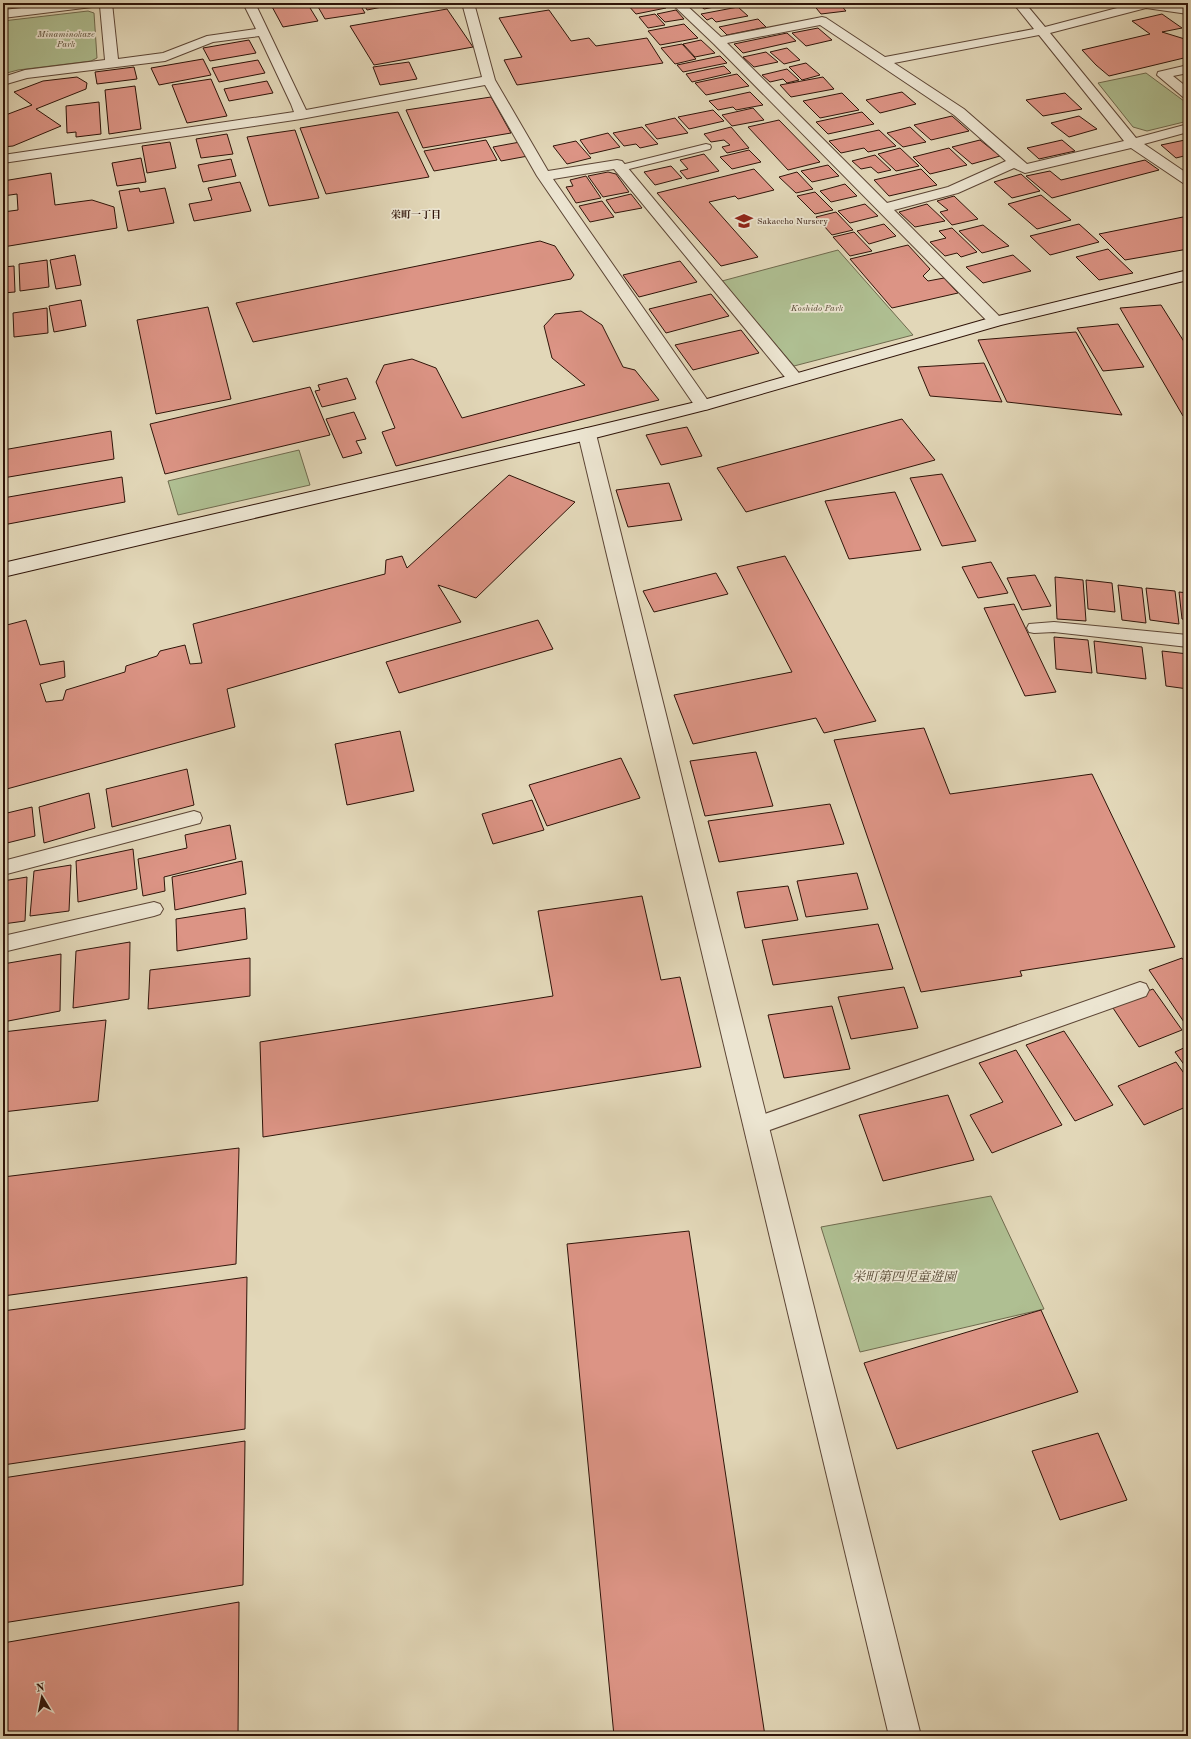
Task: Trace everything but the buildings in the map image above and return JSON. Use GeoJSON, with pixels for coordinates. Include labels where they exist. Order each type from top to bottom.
{"type":"FeatureCollection","features":[{"type":"Feature","properties":{"kind":"street"},"geometry":{"type":"LineString","coordinates":[[3,14],[99,3]]}},
{"type":"Feature","properties":{"kind":"street"},"geometry":{"type":"LineString","coordinates":[[106,3],[112,64]]}},
{"type":"Feature","properties":{"kind":"street"},"geometry":{"type":"LineString","coordinates":[[249,3],[298,104],[301,115]]}},
{"type":"Feature","properties":{"kind":"street"},"geometry":{"type":"LineString","coordinates":[[468,3],[489,80],[544,176],[703,405]]}},
{"type":"Feature","properties":{"kind":"street"},"geometry":{"type":"LineString","coordinates":[[678,3],[718,41],[996,321]]}},
{"type":"Feature","properties":{"kind":"street"},"geometry":{"type":"LineString","coordinates":[[1019,3],[1133,143],[1188,180]]}},
{"type":"Feature","properties":{"kind":"street"},"geometry":{"type":"LineString","coordinates":[[883,61],[1043,31],[1146,4],[1188,10]]}},
{"type":"Feature","properties":{"kind":"street"},"geometry":{"type":"LineString","coordinates":[[718,41],[822,21],[958,112],[1014,162],[1025,169],[1188,128]]}},
{"type":"Feature","properties":{"kind":"street"},"geometry":{"type":"LineString","coordinates":[[3,81],[25,74],[165,57],[211,39],[263,32]]}},
{"type":"Feature","properties":{"kind":"street"},"geometry":{"type":"LineString","coordinates":[[1188,69],[1163,75],[1188,94]]}},
{"type":"Feature","properties":{"kind":"street"},"geometry":{"type":"LineString","coordinates":[[3,159],[301,115],[489,80]]}},
{"type":"Feature","properties":{"kind":"street"},"geometry":{"type":"LineString","coordinates":[[884,208],[953,190],[1014,162]]}},
{"type":"Feature","properties":{"kind":"street"},"geometry":{"type":"LineString","coordinates":[[544,176],[617,164],[795,378]]}},
{"type":"Feature","properties":{"kind":"street"},"geometry":{"type":"LineString","coordinates":[[3,570],[587,434],[703,405],[996,321],[1188,275]]}},
{"type":"Feature","properties":{"kind":"street"},"geometry":{"type":"LineString","coordinates":[[587,434],[905,1736]]}},
{"type":"Feature","properties":{"kind":"lane"},"geometry":{"type":"LineString","coordinates":[[621,168],[706,147]]}},
{"type":"Feature","properties":{"kind":"lane"},"geometry":{"type":"LineString","coordinates":[[1034,628],[1054,627],[1188,641]]}},
{"type":"Feature","properties":{"kind":"lane"},"geometry":{"type":"LineString","coordinates":[[3,868],[194,818]]}},
{"type":"Feature","properties":{"kind":"lane"},"geometry":{"type":"LineString","coordinates":[[3,944],[154,909]]}},
{"type":"Feature","properties":{"kind":"lane"},"geometry":{"type":"LineString","coordinates":[[756,1126],[1140,990]]}},
{"type":"Feature","properties":{"kind":"green space","name":"Minaminokaze Park"},"geometry":{"type":"Polygon","coordinates":[[[88,11],[94,13],[97,58],[91,61],[18,70],[3,74],[3,21],[88,11]]]}},
{"type":"Feature","properties":{"kind":"green space"},"geometry":{"type":"Polygon","coordinates":[[[1146,73],[1188,104],[1188,121],[1147,131],[1133,127],[1098,83],[1146,73]]]}},
{"type":"Feature","properties":{"kind":"green space","name":"Koshido Park"},"geometry":{"type":"Polygon","coordinates":[[[838,250],[913,335],[794,366],[722,281],[838,250]]]}},
{"type":"Feature","properties":{"kind":"green space"},"geometry":{"type":"Polygon","coordinates":[[[299,450],[310,485],[178,515],[168,481],[299,450]]]}},
{"type":"Feature","properties":{"kind":"green space","name":"栄町第四児童遊園"},"geometry":{"type":"Polygon","coordinates":[[[991,1196],[1044,1309],[860,1352],[821,1227],[991,1196]]]}},
{"type":"Feature","properties":{"kind":"place","name":"Sakaecho Nursery"},"geometry":{"type":"Point","coordinates":[744,221]}},
{"type":"Feature","properties":{"kind":"district","name":"栄町一丁目"},"geometry":{"type":"Point","coordinates":[416,215]}}]}
